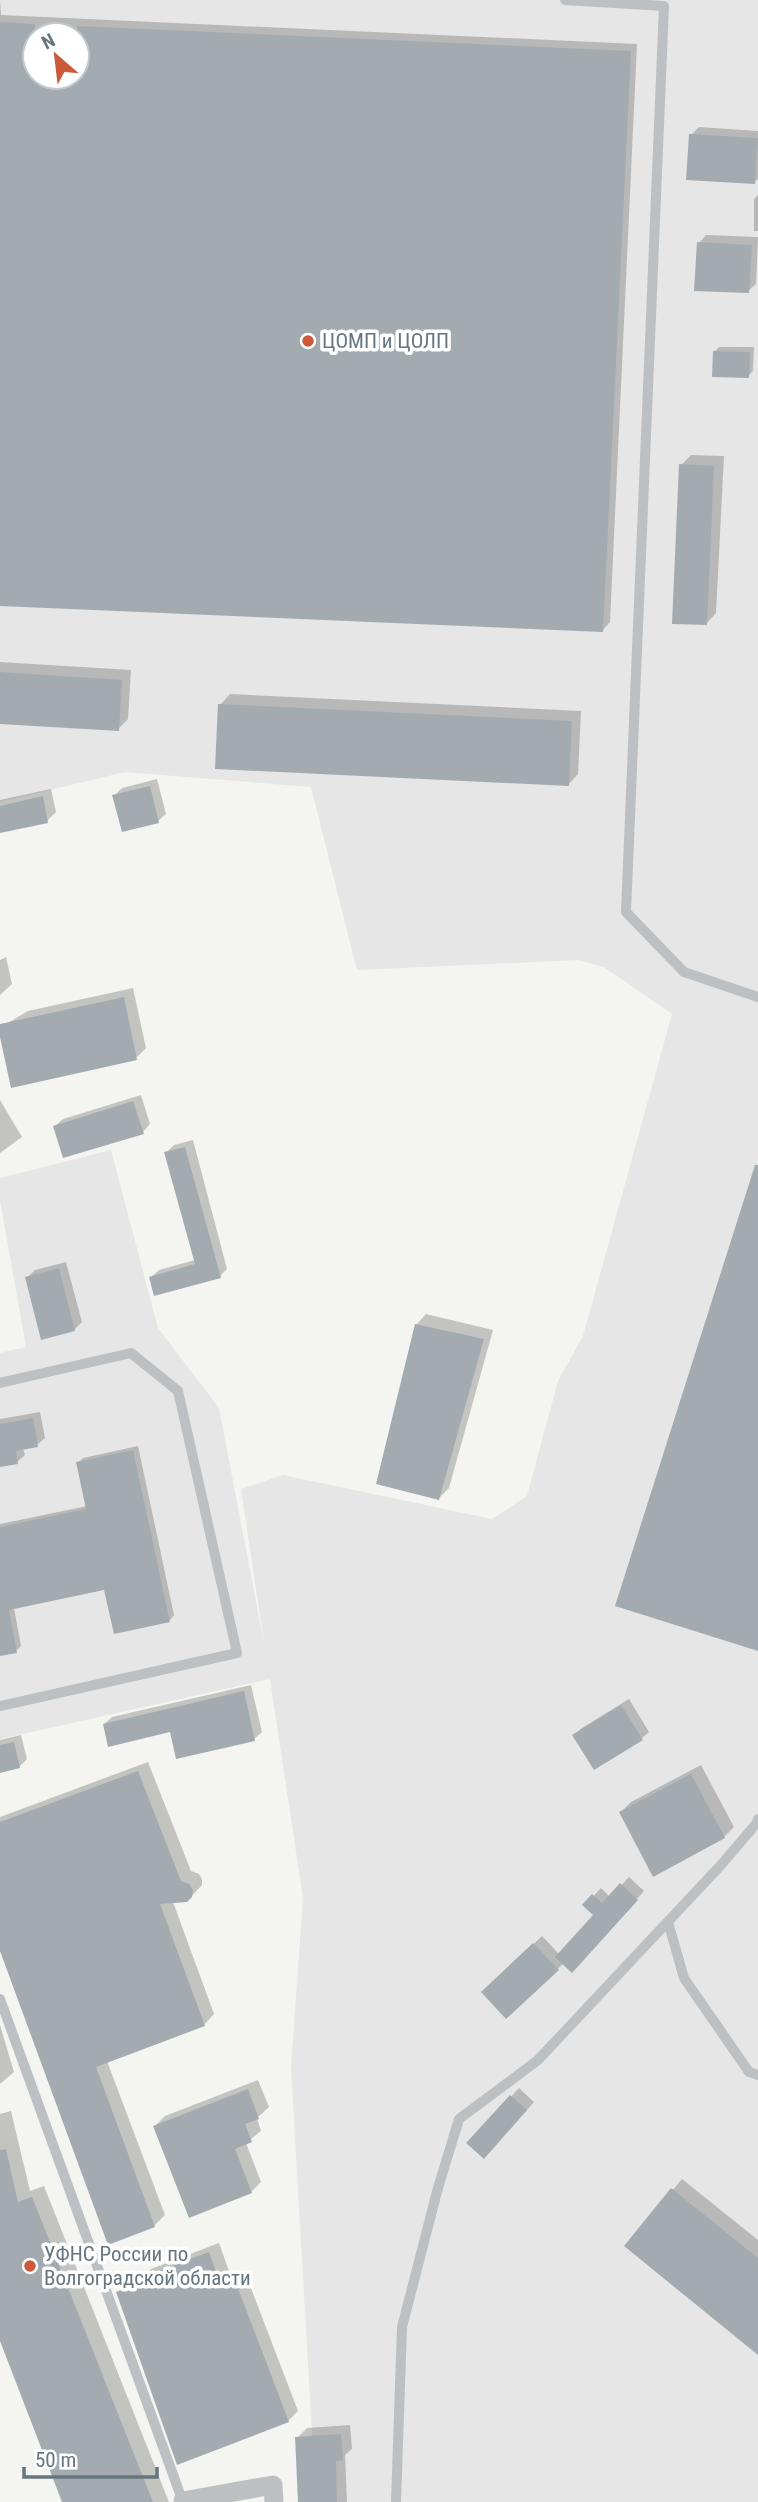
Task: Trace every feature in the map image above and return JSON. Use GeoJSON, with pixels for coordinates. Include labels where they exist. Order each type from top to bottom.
{"type":"FeatureCollection","features":[{"type":"Feature","properties":{"kind":"street"},"geometry":{"type":"LineString","coordinates":[[183,2502],[273,2486],[274,2502]]}},
{"type":"Feature","properties":{"kind":"lane"},"geometry":{"type":"LineString","coordinates":[[565,0],[664,6],[626,912],[684,972],[758,997]]}},
{"type":"Feature","properties":{"kind":"lane"},"geometry":{"type":"LineString","coordinates":[[0,1383],[131,1353],[177,1391],[237,1653],[0,1706]]}},
{"type":"Feature","properties":{"kind":"lane"},"geometry":{"type":"LineString","coordinates":[[396,2502],[402,2327],[459,2119],[538,2060],[721,1866],[758,1819]]}},
{"type":"Feature","properties":{"kind":"lane"},"geometry":{"type":"LineString","coordinates":[[668,1922],[684,1978],[749,2072],[758,2075]]}},
{"type":"Feature","properties":{"kind":"lane"},"geometry":{"type":"LineString","coordinates":[[0,1999],[183,2502]]}},
{"type":"Feature","properties":{"kind":"shaded area"},"geometry":{"type":"Polygon","coordinates":[[[0,0],[758,0],[758,2502],[316,2502],[291,2068],[303,1898],[270,1679],[0,1739],[0,1353],[26,1347],[0,1200],[0,1178],[111,1150],[158,1328],[219,1408],[265,1649],[241,1489],[283,1475],[492,1519],[527,1496],[558,1381],[583,1336],[672,1014],[604,967],[578,960],[357,970],[311,787],[125,772],[0,802],[0,0]]]}},
{"type":"Feature","properties":{"kind":"building","name":"ЦОМП и ЦОЛП"},"geometry":{"type":"Polygon","coordinates":[[[0,22],[21,23],[21,91],[91,91],[91,27],[631,51],[603,632],[0,606],[0,22]]]}},
{"type":"Feature","properties":{"kind":"building"},"geometry":{"type":"Polygon","coordinates":[[[689,134],[758,138],[755,184],[686,180],[689,134]]]}},
{"type":"Feature","properties":{"kind":"building"},"geometry":{"type":"Polygon","coordinates":[[[697,242],[752,245],[749,293],[694,291],[697,242]]]}},
{"type":"Feature","properties":{"kind":"building"},"geometry":{"type":"Polygon","coordinates":[[[713,351],[750,352],[749,378],[712,377],[713,351]]]}},
{"type":"Feature","properties":{"kind":"building"},"geometry":{"type":"Polygon","coordinates":[[[679,464],[714,466],[707,625],[672,624],[679,464]]]}},
{"type":"Feature","properties":{"kind":"building"},"geometry":{"type":"Polygon","coordinates":[[[0,672],[122,680],[119,731],[0,724],[0,672]]]}},
{"type":"Feature","properties":{"kind":"building"},"geometry":{"type":"Polygon","coordinates":[[[218,704],[572,721],[569,786],[215,769],[218,704]]]}},
{"type":"Feature","properties":{"kind":"building"},"geometry":{"type":"Polygon","coordinates":[[[150,786],[159,823],[122,832],[112,795],[150,786]]]}},
{"type":"Feature","properties":{"kind":"building"},"geometry":{"type":"Polygon","coordinates":[[[43,796],[48,823],[0,833],[0,806],[43,796]]]}},
{"type":"Feature","properties":{"kind":"building"},"geometry":{"type":"Polygon","coordinates":[[[124,997],[137,1060],[11,1088],[0,1037],[0,1024],[124,997]]]}},
{"type":"Feature","properties":{"kind":"building"},"geometry":{"type":"Polygon","coordinates":[[[133,1101],[144,1134],[63,1158],[53,1126],[133,1101]]]}},
{"type":"Feature","properties":{"kind":"building"},"geometry":{"type":"Polygon","coordinates":[[[185,1147],[221,1278],[154,1296],[149,1277],[195,1264],[164,1152],[185,1147]]]}},
{"type":"Feature","properties":{"kind":"building"},"geometry":{"type":"Polygon","coordinates":[[[755,1165],[758,1165],[758,1651],[615,1606],[755,1165]]]}},
{"type":"Feature","properties":{"kind":"building"},"geometry":{"type":"Polygon","coordinates":[[[59,1268],[75,1331],[41,1340],[25,1277],[59,1268]]]}},
{"type":"Feature","properties":{"kind":"building"},"geometry":{"type":"Polygon","coordinates":[[[415,1324],[484,1339],[439,1500],[376,1484],[415,1324]]]}},
{"type":"Feature","properties":{"kind":"building"},"geometry":{"type":"Polygon","coordinates":[[[33,1418],[38,1447],[16,1451],[18,1464],[0,1467],[0,1424],[33,1418]]]}},
{"type":"Feature","properties":{"kind":"building"},"geometry":{"type":"Polygon","coordinates":[[[133,1450],[170,1622],[114,1634],[104,1590],[9,1610],[17,1653],[0,1656],[0,1527],[86,1509],[76,1462],[133,1450]]]}},
{"type":"Feature","properties":{"kind":"building"},"geometry":{"type":"Polygon","coordinates":[[[244,1691],[255,1741],[176,1759],[170,1732],[108,1747],[103,1724],[244,1691]]]}},
{"type":"Feature","properties":{"kind":"building"},"geometry":{"type":"Polygon","coordinates":[[[621,1705],[643,1740],[594,1770],[572,1735],[621,1705]]]}},
{"type":"Feature","properties":{"kind":"building"},"geometry":{"type":"Polygon","coordinates":[[[14,1742],[20,1768],[0,1773],[0,1745],[14,1742]]]}},
{"type":"Feature","properties":{"kind":"building"},"geometry":{"type":"Polygon","coordinates":[[[138,1771],[181,1881],[189,1884],[193,1890],[192,1897],[187,1902],[160,1904],[205,2026],[96,2067],[155,2227],[108,2245],[0,1951],[0,1822],[138,1771]]]}},
{"type":"Feature","properties":{"kind":"building"},"geometry":{"type":"Polygon","coordinates":[[[691,1774],[725,1838],[653,1877],[619,1812],[691,1774]]]}},
{"type":"Feature","properties":{"kind":"building"},"geometry":{"type":"Polygon","coordinates":[[[620,1883],[638,1900],[572,1973],[555,1957],[593,1915],[582,1905],[592,1894],[602,1903],[620,1883]]]}},
{"type":"Feature","properties":{"kind":"building"},"geometry":{"type":"Polygon","coordinates":[[[533,1943],[559,1970],[506,2019],[481,1992],[533,1943]]]}},
{"type":"Feature","properties":{"kind":"building"},"geometry":{"type":"Polygon","coordinates":[[[248,2089],[259,2119],[245,2124],[252,2142],[235,2149],[252,2193],[189,2218],[153,2126],[248,2089]]]}},
{"type":"Feature","properties":{"kind":"building"},"geometry":{"type":"Polygon","coordinates":[[[510,2095],[527,2110],[484,2159],[466,2143],[510,2095]]]}},
{"type":"Feature","properties":{"kind":"building"},"geometry":{"type":"Polygon","coordinates":[[[6,2149],[18,2202],[32,2197],[153,2502],[62,2502],[0,2341],[0,2150],[6,2149]]]}},
{"type":"Feature","properties":{"kind":"building"},"geometry":{"type":"Polygon","coordinates":[[[671,2188],[758,2258],[758,2355],[624,2246],[671,2188]]]}},
{"type":"Feature","properties":{"kind":"building"},"geometry":{"type":"Polygon","coordinates":[[[209,2252],[222,2288],[236,2283],[289,2422],[177,2465],[116,2292],[141,2283],[139,2278],[209,2252]]]}},
{"type":"Feature","properties":{"kind":"building"},"geometry":{"type":"Polygon","coordinates":[[[341,2434],[343,2460],[336,2461],[337,2502],[298,2502],[295,2437],[341,2434]]]}},
{"type":"Feature","properties":{"kind":"place","name":"ЦОМП и ЦОЛП"},"geometry":{"type":"Point","coordinates":[308,341]}},
{"type":"Feature","properties":{"kind":"place","name":"УФНС России по Волгоградской области"},"geometry":{"type":"Point","coordinates":[30,2266]}}]}
